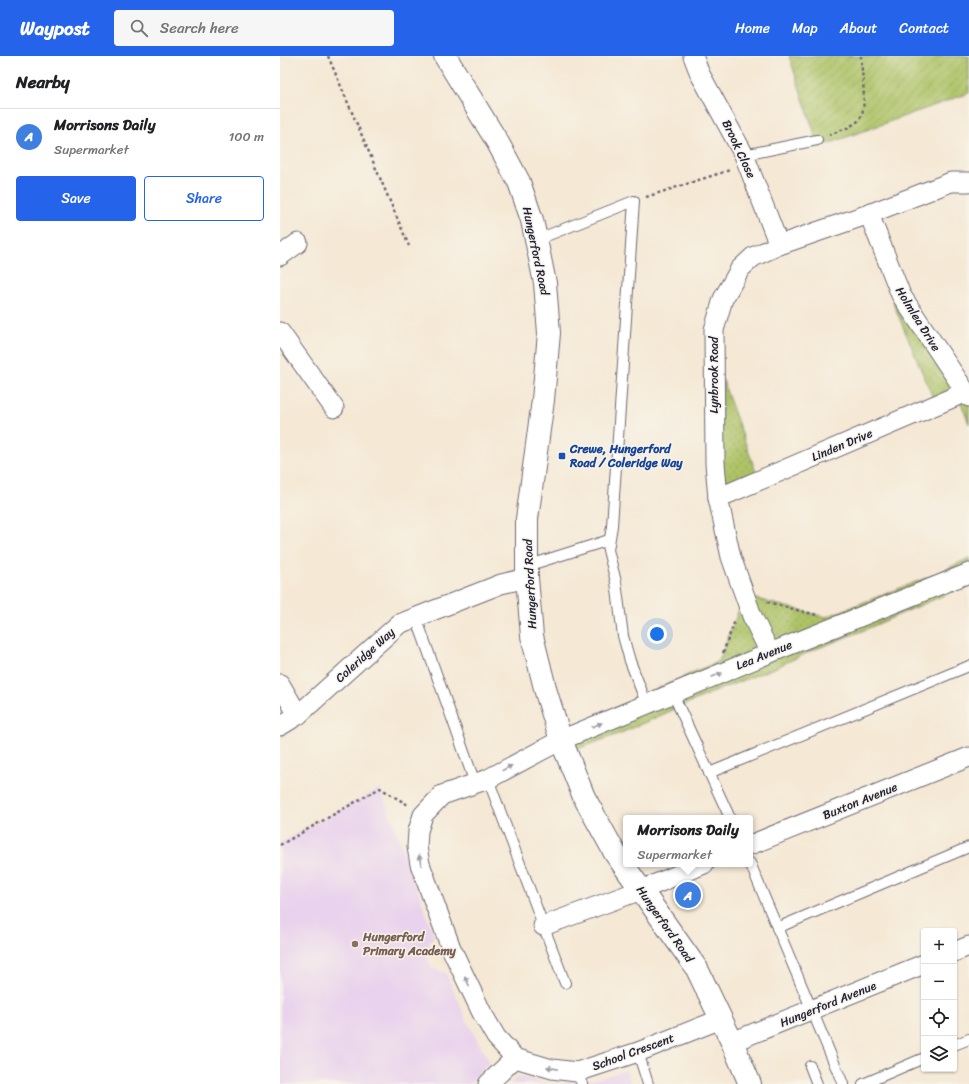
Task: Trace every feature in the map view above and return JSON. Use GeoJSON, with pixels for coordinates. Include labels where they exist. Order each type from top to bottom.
{"type":"FeatureCollection","features":[{"type":"Feature","properties":{"kind":"street","name":"Hungerford Road"},"geometry":{"type":"LineString","coordinates":[[445,56],[498,143],[519,182],[532,220],[545,283],[549,333],[543,400],[527,519],[527,572],[532,636],[546,692],[561,740],[584,797],[615,853],[623,864]]}},
{"type":"Feature","properties":{"kind":"street","name":"Brook Close"},"geometry":{"type":"LineString","coordinates":[[694,56],[700,74],[746,160],[779,245]]}},
{"type":"Feature","properties":{"kind":"street","name":"Lynbrook Road"},"geometry":{"type":"LineString","coordinates":[[770,653],[752,616],[731,557],[718,498],[715,463],[714,330],[723,299],[740,269],[753,257],[779,245],[869,214],[951,182],[969,182]]}},
{"type":"Feature","properties":{"kind":"street","name":"Holmlea Drive"},"geometry":{"type":"LineString","coordinates":[[869,214],[901,295],[967,394]]}},
{"type":"Feature","properties":{"kind":"street"},"geometry":{"type":"LineString","coordinates":[[280,256],[298,243]]}},
{"type":"Feature","properties":{"kind":"street"},"geometry":{"type":"LineString","coordinates":[[280,332],[334,408]]}},
{"type":"Feature","properties":{"kind":"street","name":"Linden Drive"},"geometry":{"type":"LineString","coordinates":[[718,498],[967,394]]}},
{"type":"Feature","properties":{"kind":"street","name":"Coleridge Way"},"geometry":{"type":"LineString","coordinates":[[280,726],[298,715],[399,624],[501,584],[527,572]]}},
{"type":"Feature","properties":{"kind":"street","name":"Lea Avenue"},"geometry":{"type":"LineString","coordinates":[[561,740],[770,653],[969,573]]}},
{"type":"Feature","properties":{"kind":"street"},"geometry":{"type":"LineString","coordinates":[[280,684],[298,715]]}},
{"type":"Feature","properties":{"kind":"street"},"geometry":{"type":"LineString","coordinates":[[488,1084],[515,1058],[496,1037],[482,1013],[451,948],[420,864],[417,847],[418,831],[423,815],[442,795],[481,781],[561,740]]}},
{"type":"Feature","properties":{"kind":"street","name":"Buxton Avenue"},"geometry":{"type":"LineString","coordinates":[[753,844],[969,757]]}},
{"type":"Feature","properties":{"kind":"street","name":"Hungerford Road"},"geometry":{"type":"LineString","coordinates":[[625,867],[697,969],[732,1042],[750,1084]]}},
{"type":"Feature","properties":{"kind":"street"},"geometry":{"type":"LineString","coordinates":[[543,926],[641,890],[697,867]]}},
{"type":"Feature","properties":{"kind":"street"},"geometry":{"type":"LineString","coordinates":[[957,951],[969,946]]}},
{"type":"Feature","properties":{"kind":"street","name":"Hungerford Avenue"},"geometry":{"type":"LineString","coordinates":[[732,1042],[812,1011],[921,965]]}},
{"type":"Feature","properties":{"kind":"street","name":"School Crescent"},"geometry":{"type":"LineString","coordinates":[[515,1058],[552,1068],[580,1078],[638,1052],[721,1019]]}},
{"type":"Feature","properties":{"kind":"lane"},"geometry":{"type":"LineString","coordinates":[[746,160],[817,140]]}},
{"type":"Feature","properties":{"kind":"lane"},"geometry":{"type":"LineString","coordinates":[[536,240],[634,201],[612,526],[608,550],[616,582],[623,636],[630,661],[647,705]]}},
{"type":"Feature","properties":{"kind":"lane"},"geometry":{"type":"LineString","coordinates":[[527,572],[610,540]]}},
{"type":"Feature","properties":{"kind":"lane"},"geometry":{"type":"LineString","coordinates":[[416,617],[481,781],[543,926],[565,983]]}},
{"type":"Feature","properties":{"kind":"lane"},"geometry":{"type":"LineString","coordinates":[[709,773],[969,666]]}},
{"type":"Feature","properties":{"kind":"lane"},"geometry":{"type":"LineString","coordinates":[[673,694],[729,815]]}},
{"type":"Feature","properties":{"kind":"lane"},"geometry":{"type":"LineString","coordinates":[[777,928],[969,847]]}},
{"type":"Feature","properties":{"kind":"lane"},"geometry":{"type":"LineString","coordinates":[[752,867],[843,1084]]}},
{"type":"Feature","properties":{"kind":"lane"},"geometry":{"type":"LineString","coordinates":[[957,1044],[969,1039]]}},
{"type":"Feature","properties":{"kind":"lane"},"geometry":{"type":"LineString","coordinates":[[638,1052],[648,1084]]}},
{"type":"Feature","properties":{"kind":"lane"},"geometry":{"type":"LineString","coordinates":[[863,1084],[921,1059]]}},
{"type":"Feature","properties":{"kind":"lane"},"geometry":{"type":"LineString","coordinates":[[810,1066],[817,1084]]}},
{"type":"Feature","properties":{"kind":"path"},"geometry":{"type":"LineString","coordinates":[[328,56],[409,246]]}},
{"type":"Feature","properties":{"kind":"path"},"geometry":{"type":"LineString","coordinates":[[817,140],[859,121],[864,108],[861,56]]}},
{"type":"Feature","properties":{"kind":"path"},"geometry":{"type":"LineString","coordinates":[[634,201],[746,160]]}},
{"type":"Feature","properties":{"kind":"path"},"geometry":{"type":"LineString","coordinates":[[280,845],[380,788],[423,815]]}},
{"type":"Feature","properties":{"kind":"shaded area","name":"Hungerford Primary Academy"},"geometry":{"type":"Polygon","coordinates":[[[380,788],[434,936],[424,952],[432,968],[446,973],[467,1021],[489,1062],[469,1084],[280,1084],[280,843],[380,788]]]}},
{"type":"Feature","properties":{"kind":"shaded area"},"geometry":{"type":"Polygon","coordinates":[[[626,1070],[631,1084],[549,1084],[594,1080],[626,1070]]]}},
{"type":"Feature","properties":{"kind":"shaded area"},"geometry":{"type":"Polygon","coordinates":[[[518,1076],[549,1084],[510,1084],[518,1076]]]}},
{"type":"Feature","properties":{"kind":"green space"},"geometry":{"type":"Polygon","coordinates":[[[789,56],[969,56],[969,93],[819,147],[789,56]]]}},
{"type":"Feature","properties":{"kind":"green space"},"geometry":{"type":"Polygon","coordinates":[[[901,295],[969,397],[969,424],[958,395],[936,405],[893,303],[901,295]]]}},
{"type":"Feature","properties":{"kind":"green space"},"geometry":{"type":"Polygon","coordinates":[[[723,380],[759,480],[718,498],[723,380]]]}},
{"type":"Feature","properties":{"kind":"green space"},"geometry":{"type":"Polygon","coordinates":[[[969,558],[969,584],[777,667],[718,690],[621,733],[566,753],[603,713],[719,661],[739,609],[756,599],[826,617],[939,573],[969,558]]]}},
{"type":"Feature","properties":{"kind":"place","name":"Crewe, Hungerford Road / Coleridge Way"},"geometry":{"type":"Point","coordinates":[562,456]}},
{"type":"Feature","properties":{"kind":"place","name":"Morrisons Daily"},"geometry":{"type":"Point","coordinates":[688,895]}},
{"type":"Feature","properties":{"kind":"place","name":"Hungerford Primary Academy"},"geometry":{"type":"Point","coordinates":[355,944]}}]}
